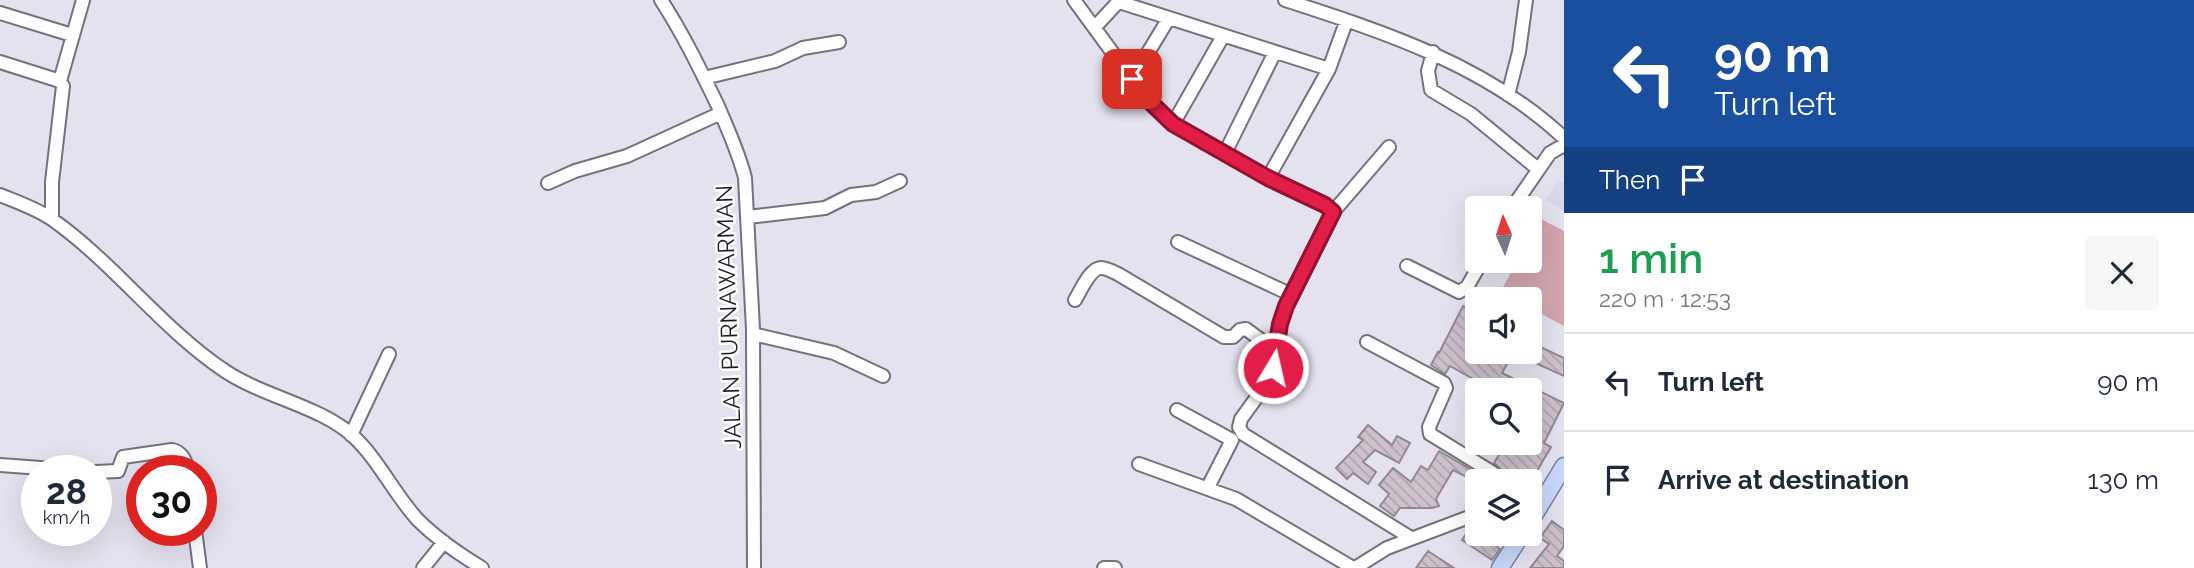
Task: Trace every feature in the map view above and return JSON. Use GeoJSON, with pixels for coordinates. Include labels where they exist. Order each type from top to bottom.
{"type":"FeatureCollection","features":[{"type":"Feature","properties":{"kind":"main road"},"geometry":{"type":"LineString","coordinates":[[1542,494],[1564,466]]}},
{"type":"Feature","properties":{"kind":"main road"},"geometry":{"type":"LineString","coordinates":[[1500,568],[1514,546]]}},
{"type":"Feature","properties":{"kind":"street"},"geometry":{"type":"LineString","coordinates":[[51,219],[52,181],[64,92],[60,81],[83,0]]}},
{"type":"Feature","properties":{"kind":"street","name":"JALAN PURNAWARMAN"},"geometry":{"type":"LineString","coordinates":[[661,0],[683,33],[741,159],[748,217],[753,334],[754,568]]}},
{"type":"Feature","properties":{"kind":"street"},"geometry":{"type":"LineString","coordinates":[[1074,0],[1145,97],[1173,124],[1268,178],[1325,205],[1333,212]]}},
{"type":"Feature","properties":{"kind":"street"},"geometry":{"type":"LineString","coordinates":[[1285,0],[1305,3],[1346,22],[1433,52],[1471,71],[1508,95],[1564,138]]}},
{"type":"Feature","properties":{"kind":"street"},"geometry":{"type":"LineString","coordinates":[[1508,95],[1526,0]]}},
{"type":"Feature","properties":{"kind":"street"},"geometry":{"type":"LineString","coordinates":[[1095,27],[1119,1],[1329,69]]}},
{"type":"Feature","properties":{"kind":"street"},"geometry":{"type":"LineString","coordinates":[[0,13],[72,35]]}},
{"type":"Feature","properties":{"kind":"street"},"geometry":{"type":"LineString","coordinates":[[1132,79],[1169,18]]}},
{"type":"Feature","properties":{"kind":"street"},"geometry":{"type":"LineString","coordinates":[[1268,178],[1329,69],[1346,22]]}},
{"type":"Feature","properties":{"kind":"street"},"geometry":{"type":"LineString","coordinates":[[1173,124],[1223,36]]}},
{"type":"Feature","properties":{"kind":"street"},"geometry":{"type":"LineString","coordinates":[[704,78],[775,61],[803,48],[839,42]]}},
{"type":"Feature","properties":{"kind":"street"},"geometry":{"type":"LineString","coordinates":[[1225,153],[1275,52]]}},
{"type":"Feature","properties":{"kind":"street"},"geometry":{"type":"LineString","coordinates":[[1433,52],[1428,71],[1432,90],[1496,132],[1538,169]]}},
{"type":"Feature","properties":{"kind":"street"},"geometry":{"type":"LineString","coordinates":[[0,62],[60,81]]}},
{"type":"Feature","properties":{"kind":"street"},"geometry":{"type":"LineString","coordinates":[[548,183],[575,171],[627,156],[721,113]]}},
{"type":"Feature","properties":{"kind":"street"},"geometry":{"type":"LineString","coordinates":[[1520,196],[1550,153],[1564,145]]}},
{"type":"Feature","properties":{"kind":"street"},"geometry":{"type":"LineString","coordinates":[[1389,147],[1333,212],[1280,324],[1270,379],[1241,419],[1239,427],[1243,434],[1411,538]]}},
{"type":"Feature","properties":{"kind":"street"},"geometry":{"type":"LineString","coordinates":[[748,217],[825,208],[851,195],[876,192],[900,181]]}},
{"type":"Feature","properties":{"kind":"street"},"geometry":{"type":"LineString","coordinates":[[0,195],[51,219],[114,272],[162,320],[226,371],[263,392],[335,422],[367,450],[418,519],[444,542],[482,568]]}},
{"type":"Feature","properties":{"kind":"street"},"geometry":{"type":"LineString","coordinates":[[1178,242],[1292,295]]}},
{"type":"Feature","properties":{"kind":"street"},"geometry":{"type":"LineString","coordinates":[[1407,266],[1459,292],[1467,287],[1475,273]]}},
{"type":"Feature","properties":{"kind":"street"},"geometry":{"type":"LineString","coordinates":[[1075,300],[1090,275],[1096,269],[1103,268],[1118,274],[1224,337],[1233,337],[1240,330],[1246,329],[1276,351]]}},
{"type":"Feature","properties":{"kind":"street"},"geometry":{"type":"LineString","coordinates":[[753,334],[834,353],[883,376]]}},
{"type":"Feature","properties":{"kind":"street"},"geometry":{"type":"LineString","coordinates":[[1367,342],[1444,383],[1446,388],[1429,427],[1430,434],[1487,469]]}},
{"type":"Feature","properties":{"kind":"street"},"geometry":{"type":"LineString","coordinates":[[351,435],[389,354]]}},
{"type":"Feature","properties":{"kind":"street"},"geometry":{"type":"LineString","coordinates":[[1177,410],[1232,439],[1208,487]]}},
{"type":"Feature","properties":{"kind":"street"},"geometry":{"type":"LineString","coordinates":[[137,455],[172,450],[180,455]]}},
{"type":"Feature","properties":{"kind":"street"},"geometry":{"type":"LineString","coordinates":[[112,471],[117,471],[123,457],[126,457]]}},
{"type":"Feature","properties":{"kind":"street"},"geometry":{"type":"LineString","coordinates":[[1139,464],[1236,499],[1354,568],[1387,548],[1465,518]]}},
{"type":"Feature","properties":{"kind":"street"},"geometry":{"type":"LineString","coordinates":[[0,465],[21,467]]}},
{"type":"Feature","properties":{"kind":"street"},"geometry":{"type":"LineString","coordinates":[[423,568],[444,542]]}},
{"type":"Feature","properties":{"kind":"street"},"geometry":{"type":"LineString","coordinates":[[197,546],[200,568]]}},
{"type":"Feature","properties":{"kind":"street"},"geometry":{"type":"LineString","coordinates":[[1104,568],[1115,568]]}},
{"type":"Feature","properties":{"kind":"shaded area"},"geometry":{"type":"Polygon","coordinates":[[[1558,180],[1564,183],[1564,211],[1546,200],[1558,180]]]}},
{"type":"Feature","properties":{"kind":"shaded area"},"geometry":{"type":"Polygon","coordinates":[[[1542,220],[1564,231],[1564,326],[1542,314],[1542,287],[1503,287],[1511,273],[1542,273],[1542,220]]]}},
{"type":"Feature","properties":{"kind":"building"},"geometry":{"type":"Polygon","coordinates":[[[1463,306],[1465,364],[1507,364],[1502,373],[1512,378],[1472,378],[1450,366],[1445,374],[1431,365],[1463,306]]]}},
{"type":"Feature","properties":{"kind":"building"},"geometry":{"type":"Polygon","coordinates":[[[1542,348],[1564,358],[1564,376],[1537,364],[1542,364],[1542,348]]]}},
{"type":"Feature","properties":{"kind":"building"},"geometry":{"type":"Polygon","coordinates":[[[1542,392],[1564,403],[1544,443],[1551,447],[1538,469],[1500,469],[1494,463],[1499,455],[1542,455],[1542,392]]]}},
{"type":"Feature","properties":{"kind":"building"},"geometry":{"type":"Polygon","coordinates":[[[1368,425],[1392,445],[1397,436],[1410,443],[1399,463],[1375,450],[1363,462],[1376,472],[1368,484],[1353,473],[1347,479],[1336,468],[1363,440],[1358,437],[1368,425]]]}},
{"type":"Feature","properties":{"kind":"building"},"geometry":{"type":"Polygon","coordinates":[[[1439,451],[1470,469],[1465,469],[1465,476],[1453,470],[1436,499],[1439,506],[1400,508],[1394,516],[1380,506],[1389,494],[1379,485],[1393,468],[1411,482],[1421,466],[1428,470],[1439,451]]]}},
{"type":"Feature","properties":{"kind":"building"},"geometry":{"type":"Polygon","coordinates":[[[1552,521],[1564,530],[1564,546],[1557,556],[1564,561],[1564,568],[1530,568],[1549,544],[1542,539],[1552,521]]]}},
{"type":"Feature","properties":{"kind":"building"},"geometry":{"type":"Polygon","coordinates":[[[1471,546],[1496,546],[1500,549],[1492,560],[1471,546]]]}},
{"type":"Feature","properties":{"kind":"building"},"geometry":{"type":"Polygon","coordinates":[[[1428,551],[1454,568],[1416,568],[1428,551]]]}},
{"type":"Feature","properties":{"kind":"route"},"geometry":{"type":"LineString","coordinates":[[1132,79],[1145,97],[1173,124],[1268,178],[1331,208],[1333,212],[1286,306],[1280,324],[1273,368]]}}]}
